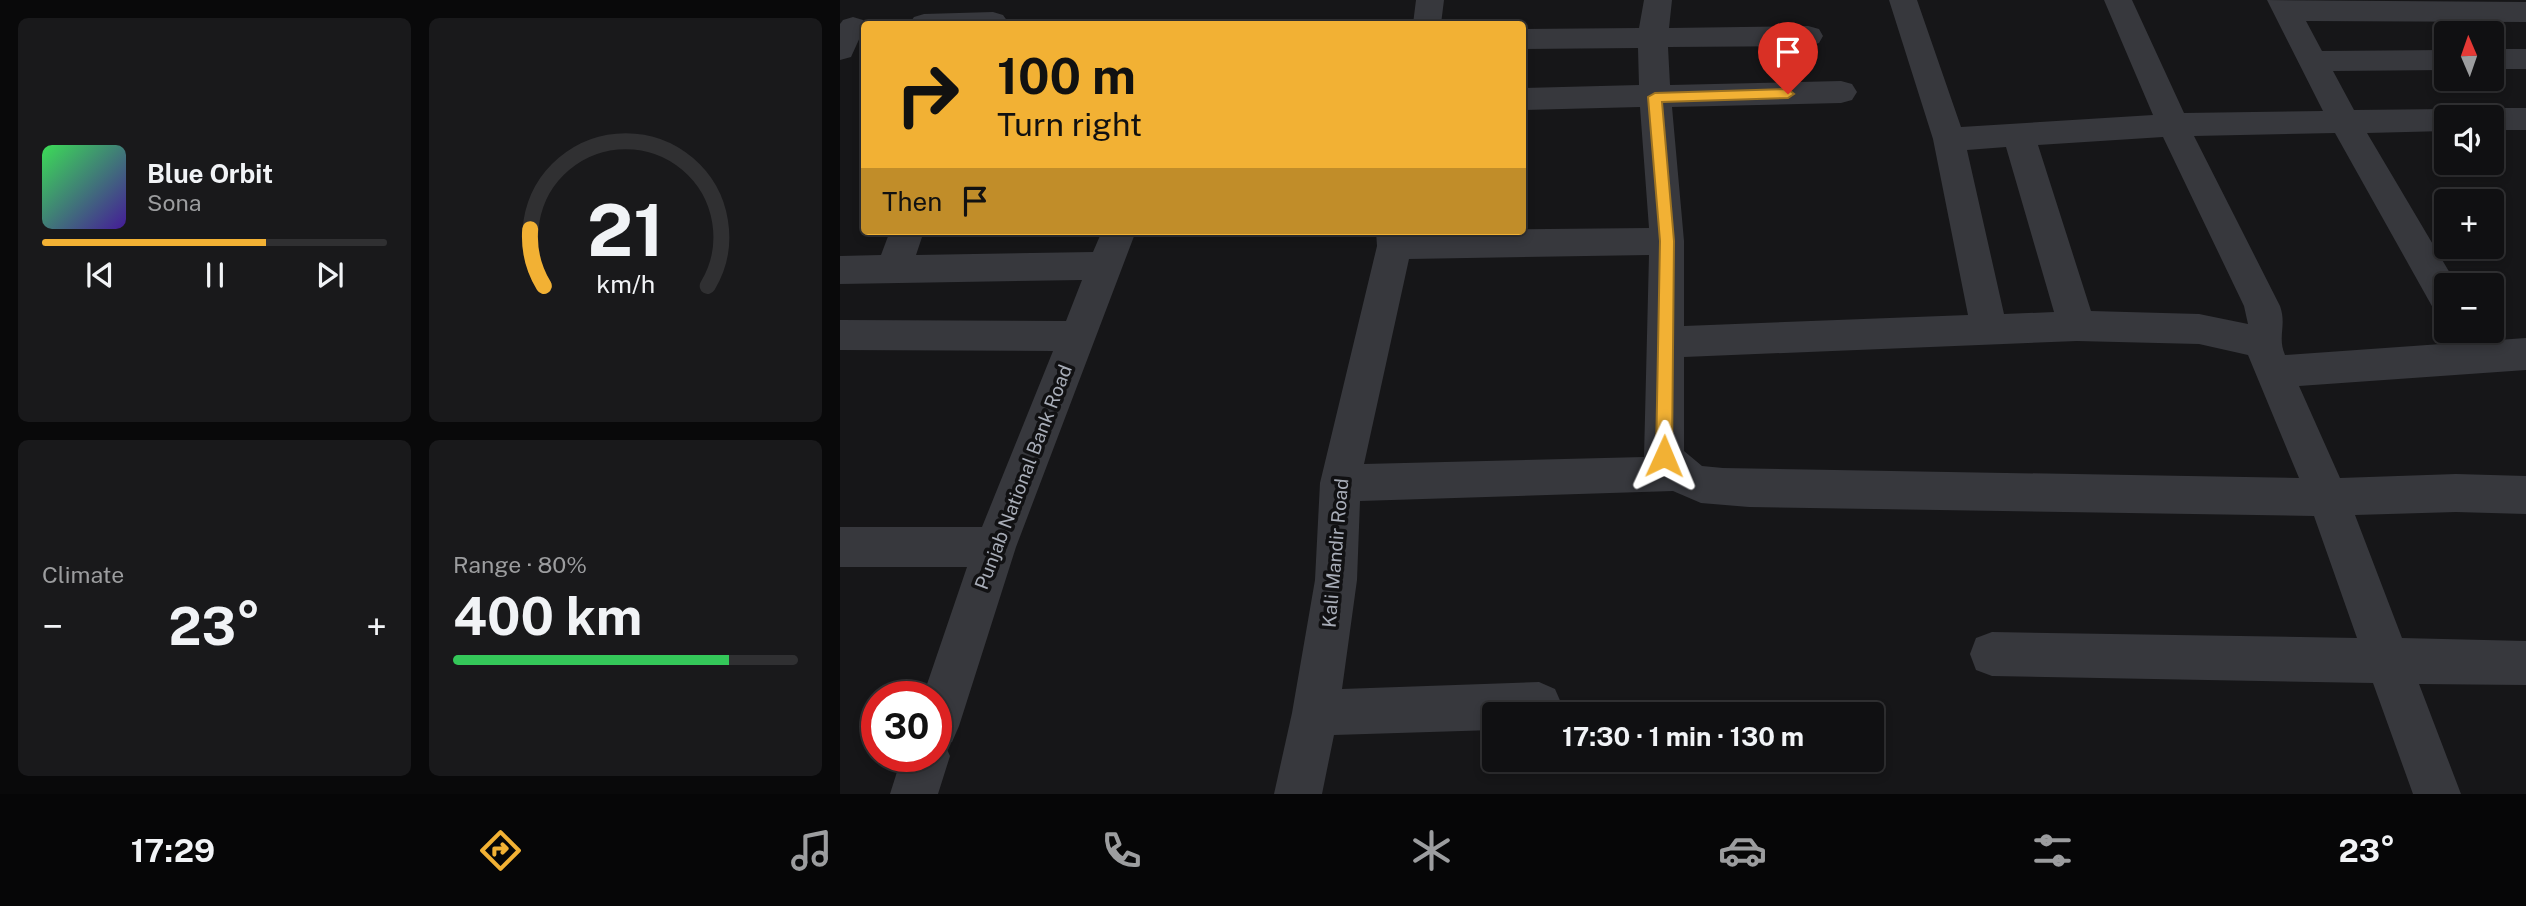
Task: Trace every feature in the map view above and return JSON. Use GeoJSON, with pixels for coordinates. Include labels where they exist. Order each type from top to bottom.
{"type":"FeatureCollection","features":[{"type":"Feature","properties":{"kind":"street"},"geometry":{"type":"LineString","coordinates":[[1427,21],[1430,0]]}},
{"type":"Feature","properties":{"kind":"street"},"geometry":{"type":"LineString","coordinates":[[1658,0],[1653,37],[1655,97],[1667,241],[1664,456],[1675,473]]}},
{"type":"Feature","properties":{"kind":"street"},"geometry":{"type":"LineString","coordinates":[[1903,0],[1949,139],[1989,329]]}},
{"type":"Feature","properties":{"kind":"street"},"geometry":{"type":"LineString","coordinates":[[2118,0],[2174,125],[2262,306],[2267,320],[2268,357],[2328,497],[2437,794]]}},
{"type":"Feature","properties":{"kind":"street"},"geometry":{"type":"LineString","coordinates":[[2434,277],[2343,120],[2284,5],[2526,12]]}},
{"type":"Feature","properties":{"kind":"street"},"geometry":{"type":"LineString","coordinates":[[949,21],[998,15]]}},
{"type":"Feature","properties":{"kind":"street"},"geometry":{"type":"LineString","coordinates":[[1526,38],[1808,36]]}},
{"type":"Feature","properties":{"kind":"street"},"geometry":{"type":"LineString","coordinates":[[2504,59],[2526,59]]}},
{"type":"Feature","properties":{"kind":"street"},"geometry":{"type":"LineString","coordinates":[[2313,61],[2434,60]]}},
{"type":"Feature","properties":{"kind":"street"},"geometry":{"type":"LineString","coordinates":[[1526,99],[1841,92]]}},
{"type":"Feature","properties":{"kind":"street"},"geometry":{"type":"LineString","coordinates":[[2504,119],[2526,119]]}},
{"type":"Feature","properties":{"kind":"street"},"geometry":{"type":"LineString","coordinates":[[1949,139],[2174,125],[2434,120]]}},
{"type":"Feature","properties":{"kind":"street"},"geometry":{"type":"LineString","coordinates":[[2019,135],[2077,326]]}},
{"type":"Feature","properties":{"kind":"street"},"geometry":{"type":"LineString","coordinates":[[894,269],[906,235]]}},
{"type":"Feature","properties":{"kind":"street"},"geometry":{"type":"LineString","coordinates":[[1394,238],[1667,241]]}},
{"type":"Feature","properties":{"kind":"street","name":"Kali Mandir Road"},"geometry":{"type":"LineString","coordinates":[[1298,794],[1315,713],[1336,580],[1340,483],[1394,238]]}},
{"type":"Feature","properties":{"kind":"street"},"geometry":{"type":"LineString","coordinates":[[840,270],[894,269],[1111,249]]}},
{"type":"Feature","properties":{"kind":"street","name":"Punjab National Bank Road"},"geometry":{"type":"LineString","coordinates":[[951,681],[995,547],[1111,249]]}},
{"type":"Feature","properties":{"kind":"street"},"geometry":{"type":"LineString","coordinates":[[1665,342],[2077,326],[2199,329],[2268,357],[2473,343],[2526,354]]}},
{"type":"Feature","properties":{"kind":"street"},"geometry":{"type":"LineString","coordinates":[[840,335],[1077,336]]}},
{"type":"Feature","properties":{"kind":"street"},"geometry":{"type":"LineString","coordinates":[[1340,483],[1586,479],[1675,473],[1701,486],[1749,488],[2328,497],[2456,493],[2526,495]]}},
{"type":"Feature","properties":{"kind":"street"},"geometry":{"type":"LineString","coordinates":[[840,547],[995,547]]}},
{"type":"Feature","properties":{"kind":"street"},"geometry":{"type":"LineString","coordinates":[[1992,654],[2387,660],[2525,665]]}},
{"type":"Feature","properties":{"kind":"street"},"geometry":{"type":"LineString","coordinates":[[1315,713],[1482,707]]}},
{"type":"Feature","properties":{"kind":"street"},"geometry":{"type":"LineString","coordinates":[[914,794],[921,772]]}},
{"type":"Feature","properties":{"kind":"route"},"geometry":{"type":"LineString","coordinates":[[1664,456],[1667,241],[1655,97],[1788,94]]}}]}
